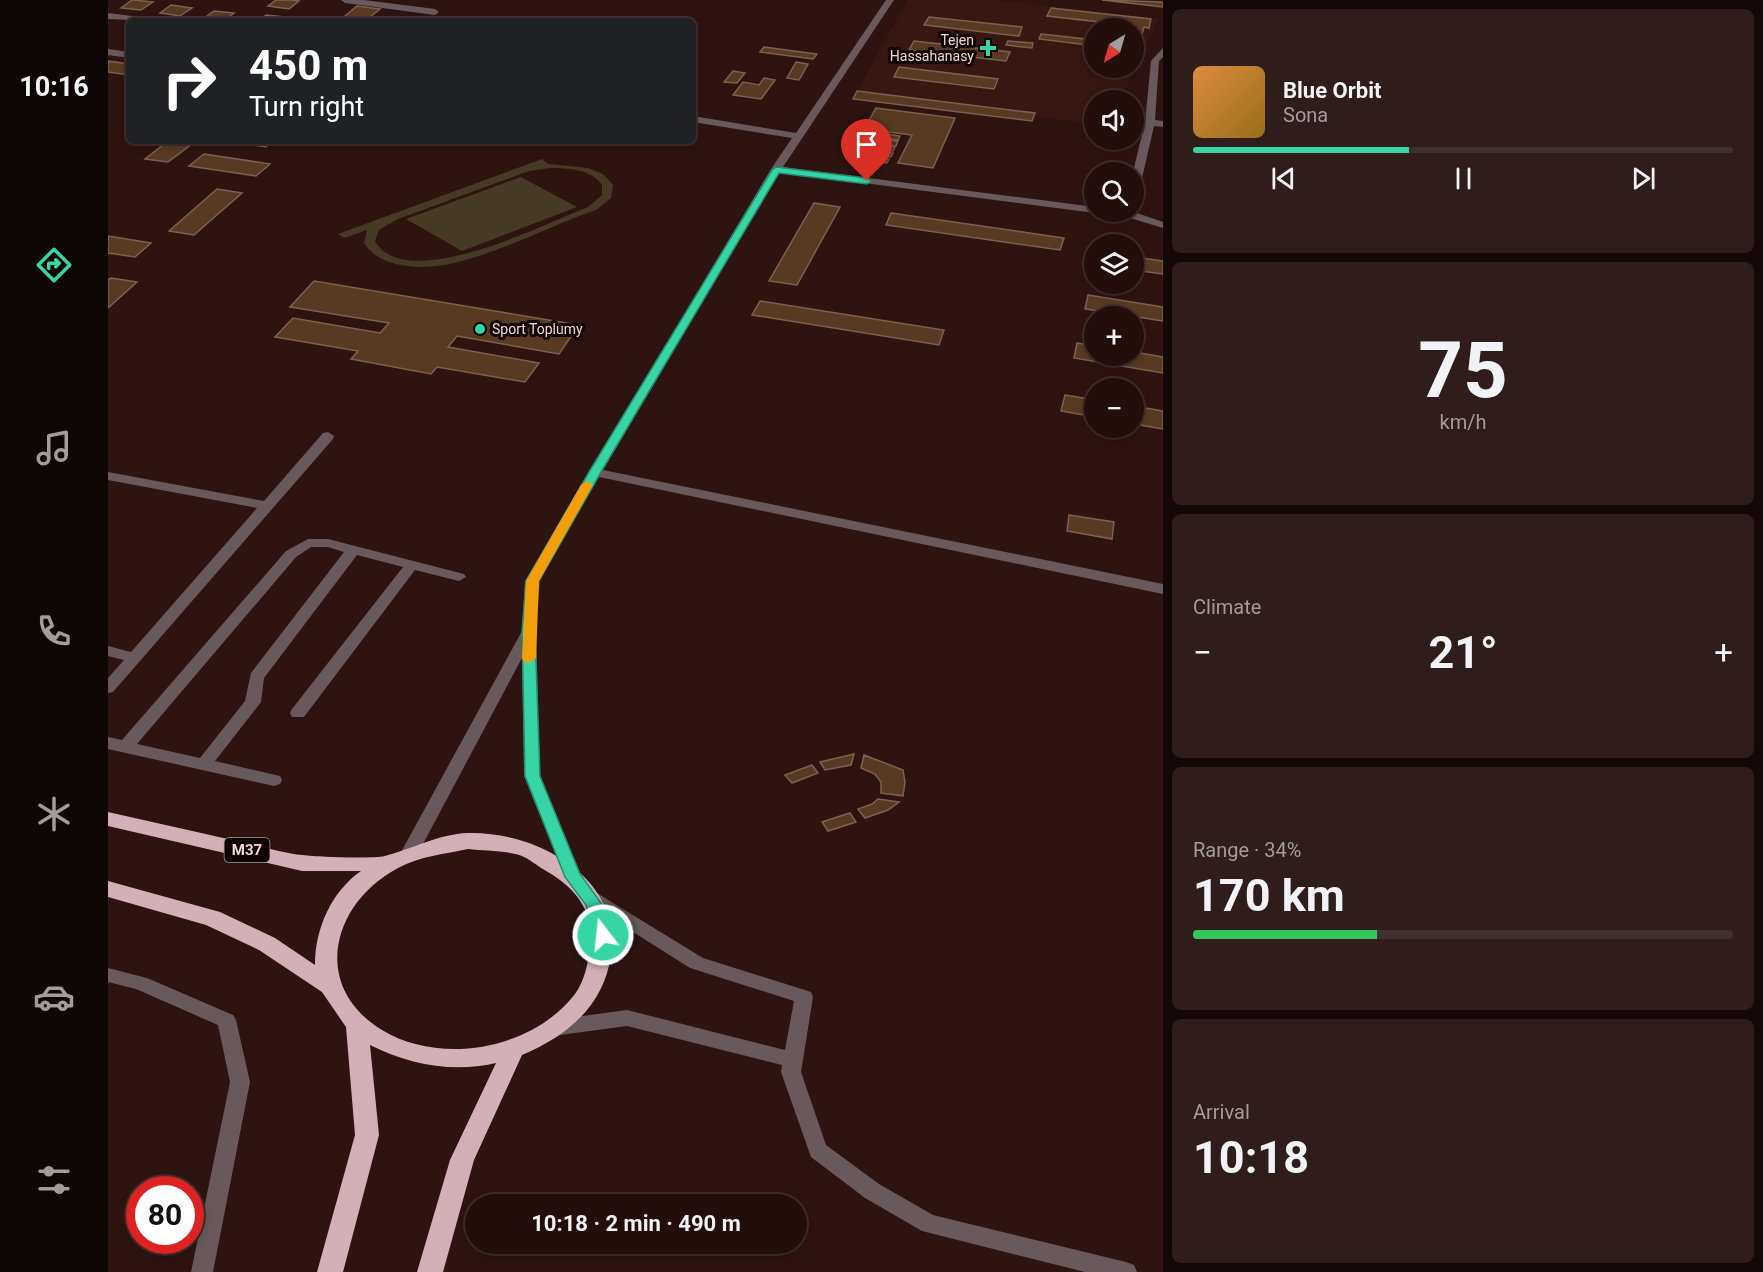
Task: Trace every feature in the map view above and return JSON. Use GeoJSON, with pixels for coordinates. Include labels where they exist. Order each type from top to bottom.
{"type":"FeatureCollection","features":[{"type":"Feature","properties":{"kind":"highway","name":"M37"},"geometry":{"type":"LineString","coordinates":[[108,819],[302,862],[387,864]]}},
{"type":"Feature","properties":{"kind":"highway"},"geometry":{"type":"LineString","coordinates":[[468,842],[526,850],[579,885],[593,903],[603,935],[599,968],[582,1000],[553,1028],[514,1048],[472,1058],[429,1057],[389,1046],[357,1025],[339,1006],[328,985],[324,951],[334,917],[356,887],[387,864],[409,854],[468,842]]}},
{"type":"Feature","properties":{"kind":"highway"},"geometry":{"type":"LineString","coordinates":[[108,889],[212,918],[267,944],[328,985]]}},
{"type":"Feature","properties":{"kind":"highway"},"geometry":{"type":"LineString","coordinates":[[330,1272],[368,1135],[357,1025]]}},
{"type":"Feature","properties":{"kind":"highway"},"geometry":{"type":"LineString","coordinates":[[430,1272],[462,1160],[514,1048]]}},
{"type":"Feature","properties":{"kind":"street"},"geometry":{"type":"LineString","coordinates":[[345,0],[437,9],[430,18]]}},
{"type":"Feature","properties":{"kind":"street"},"geometry":{"type":"LineString","coordinates":[[890,0],[776,170],[532,581],[529,632],[532,776],[579,885],[697,963],[804,997],[791,1072],[818,1151],[872,1191],[929,1224],[1126,1272]]}},
{"type":"Feature","properties":{"kind":"street"},"geometry":{"type":"LineString","coordinates":[[108,16],[126,18]]}},
{"type":"Feature","properties":{"kind":"street"},"geometry":{"type":"LineString","coordinates":[[1141,162],[1150,122],[1155,61],[1163,51]]}},
{"type":"Feature","properties":{"kind":"street"},"geometry":{"type":"LineString","coordinates":[[108,52],[126,55]]}},
{"type":"Feature","properties":{"kind":"street"},"geometry":{"type":"LineString","coordinates":[[696,119],[798,136]]}},
{"type":"Feature","properties":{"kind":"street"},"geometry":{"type":"LineString","coordinates":[[1150,122],[1163,123]]}},
{"type":"Feature","properties":{"kind":"street"},"geometry":{"type":"LineString","coordinates":[[776,170],[1084,209]]}},
{"type":"Feature","properties":{"kind":"street"},"geometry":{"type":"LineString","coordinates":[[1144,218],[1163,225]]}},
{"type":"Feature","properties":{"kind":"street"},"geometry":{"type":"LineString","coordinates":[[108,688],[328,436]]}},
{"type":"Feature","properties":{"kind":"street"},"geometry":{"type":"LineString","coordinates":[[595,472],[1163,589]]}},
{"type":"Feature","properties":{"kind":"street"},"geometry":{"type":"LineString","coordinates":[[108,476],[267,506]]}},
{"type":"Feature","properties":{"kind":"street"},"geometry":{"type":"LineString","coordinates":[[125,747],[291,554],[308,543],[328,543],[459,577]]}},
{"type":"Feature","properties":{"kind":"street"},"geometry":{"type":"LineString","coordinates":[[204,764],[253,702],[256,678],[353,550]]}},
{"type":"Feature","properties":{"kind":"street"},"geometry":{"type":"LineString","coordinates":[[298,713],[412,565]]}},
{"type":"Feature","properties":{"kind":"street"},"geometry":{"type":"LineString","coordinates":[[409,854],[529,632]]}},
{"type":"Feature","properties":{"kind":"street"},"geometry":{"type":"LineString","coordinates":[[108,651],[134,658]]}},
{"type":"Feature","properties":{"kind":"street"},"geometry":{"type":"LineString","coordinates":[[108,743],[274,780]]}},
{"type":"Feature","properties":{"kind":"street"},"geometry":{"type":"LineString","coordinates":[[108,975],[140,983],[226,1020],[240,1082],[202,1272]]}},
{"type":"Feature","properties":{"kind":"street"},"geometry":{"type":"LineString","coordinates":[[553,1028],[627,1018],[794,1060]]}},
{"type":"Feature","properties":{"kind":"shaded area","name":"Tejen Hassahanasy"},"geometry":{"type":"Polygon","coordinates":[[[907,0],[997,0],[1159,19],[1144,50],[1144,18],[1084,18],[1084,78],[1131,78],[1125,90],[1084,90],[1084,123],[1034,116],[1032,121],[853,99],[907,0]]]}},
{"type":"Feature","properties":{"kind":"shaded area"},"geometry":{"type":"Polygon","coordinates":[[[542,159],[548,164],[588,168],[603,174],[613,185],[611,198],[596,210],[489,253],[447,265],[421,267],[394,263],[382,259],[364,243],[367,230],[344,238],[338,234],[542,159]],[[551,168],[529,171],[398,219],[379,230],[375,241],[391,256],[415,261],[445,258],[477,250],[541,227],[588,207],[602,195],[602,185],[592,176],[579,170],[551,168]]]}},
{"type":"Feature","properties":{"kind":"shaded area"},"geometry":{"type":"Polygon","coordinates":[[[521,177],[577,207],[462,251],[406,219],[521,177]]]}},
{"type":"Feature","properties":{"kind":"building"},"geometry":{"type":"Polygon","coordinates":[[[132,0],[153,2],[141,10],[121,8],[132,0]]]}},
{"type":"Feature","properties":{"kind":"building"},"geometry":{"type":"Polygon","coordinates":[[[276,0],[299,1],[289,9],[268,6],[276,0]]]}},
{"type":"Feature","properties":{"kind":"building"},"geometry":{"type":"Polygon","coordinates":[[[1102,0],[1163,2],[1163,7],[1102,0]]]}},
{"type":"Feature","properties":{"kind":"building"},"geometry":{"type":"Polygon","coordinates":[[[171,5],[192,8],[180,16],[160,13],[171,5]]]}},
{"type":"Feature","properties":{"kind":"building"},"geometry":{"type":"Polygon","coordinates":[[[357,6],[380,9],[369,18],[343,18],[357,6]]]}},
{"type":"Feature","properties":{"kind":"building"},"geometry":{"type":"Polygon","coordinates":[[[1051,8],[1142,18],[1084,18],[1084,20],[1047,16],[1051,8]]]}},
{"type":"Feature","properties":{"kind":"building"},"geometry":{"type":"Polygon","coordinates":[[[214,11],[234,13],[228,18],[204,18],[214,11]]]}},
{"type":"Feature","properties":{"kind":"building"},"geometry":{"type":"Polygon","coordinates":[[[266,15],[286,17],[285,18],[262,18],[266,15]]]}},
{"type":"Feature","properties":{"kind":"building"},"geometry":{"type":"Polygon","coordinates":[[[929,17],[1022,27],[1019,36],[924,25],[929,17]]]}},
{"type":"Feature","properties":{"kind":"building"},"geometry":{"type":"Polygon","coordinates":[[[1144,18],[1151,19],[1149,28],[1144,27],[1144,18]]]}},
{"type":"Feature","properties":{"kind":"building"},"geometry":{"type":"Polygon","coordinates":[[[1041,34],[1084,39],[1084,45],[1039,39],[1041,34]]]}},
{"type":"Feature","properties":{"kind":"building"},"geometry":{"type":"Polygon","coordinates":[[[914,41],[1010,52],[1006,61],[909,50],[914,41]]]}},
{"type":"Feature","properties":{"kind":"building"},"geometry":{"type":"Polygon","coordinates":[[[1008,41],[1033,43],[1032,48],[1006,45],[1008,41]]]}},
{"type":"Feature","properties":{"kind":"building"},"geometry":{"type":"Polygon","coordinates":[[[764,47],[817,54],[813,59],[760,52],[764,47]]]}},
{"type":"Feature","properties":{"kind":"building"},"geometry":{"type":"Polygon","coordinates":[[[108,61],[126,64],[126,75],[108,72],[108,61]]]}},
{"type":"Feature","properties":{"kind":"building"},"geometry":{"type":"Polygon","coordinates":[[[796,62],[808,64],[799,80],[787,78],[796,62]]]}},
{"type":"Feature","properties":{"kind":"building"},"geometry":{"type":"Polygon","coordinates":[[[899,67],[998,79],[994,89],[894,77],[899,67]]]}},
{"type":"Feature","properties":{"kind":"building"},"geometry":{"type":"Polygon","coordinates":[[[733,71],[745,73],[737,83],[724,82],[733,71]]]}},
{"type":"Feature","properties":{"kind":"building"},"geometry":{"type":"Polygon","coordinates":[[[764,78],[775,80],[761,99],[733,95],[743,82],[759,85],[764,78]]]}},
{"type":"Feature","properties":{"kind":"building"},"geometry":{"type":"Polygon","coordinates":[[[857,91],[1035,113],[1032,121],[853,99],[857,91]]]}},
{"type":"Feature","properties":{"kind":"building"},"geometry":{"type":"Polygon","coordinates":[[[876,108],[955,118],[933,168],[898,163],[912,135],[864,129],[876,108]]]}},
{"type":"Feature","properties":{"kind":"building"},"geometry":{"type":"Polygon","coordinates":[[[864,131],[900,136],[898,140],[862,135],[864,131]]]}},
{"type":"Feature","properties":{"kind":"building"},"geometry":{"type":"Polygon","coordinates":[[[861,137],[898,141],[896,146],[859,141],[861,137]]]}},
{"type":"Feature","properties":{"kind":"building"},"geometry":{"type":"Polygon","coordinates":[[[858,142],[895,147],[893,151],[856,146],[858,142]]]}},
{"type":"Feature","properties":{"kind":"building"},"geometry":{"type":"Polygon","coordinates":[[[164,144],[192,144],[168,162],[145,159],[164,144]]]}},
{"type":"Feature","properties":{"kind":"building"},"geometry":{"type":"Polygon","coordinates":[[[247,144],[269,144],[266,147],[247,144]]]}},
{"type":"Feature","properties":{"kind":"building"},"geometry":{"type":"Polygon","coordinates":[[[856,148],[893,153],[891,157],[854,152],[856,148]]]}},
{"type":"Feature","properties":{"kind":"building"},"geometry":{"type":"Polygon","coordinates":[[[204,154],[270,164],[256,176],[189,166],[204,154]]]}},
{"type":"Feature","properties":{"kind":"building"},"geometry":{"type":"Polygon","coordinates":[[[865,156],[889,159],[887,163],[863,160],[865,156]]]}},
{"type":"Feature","properties":{"kind":"building"},"geometry":{"type":"Polygon","coordinates":[[[217,189],[242,193],[194,235],[169,231],[217,189]]]}},
{"type":"Feature","properties":{"kind":"building"},"geometry":{"type":"Polygon","coordinates":[[[814,203],[840,207],[797,285],[769,281],[814,203]]]}},
{"type":"Feature","properties":{"kind":"building"},"geometry":{"type":"Polygon","coordinates":[[[891,213],[1064,238],[1060,250],[886,225],[891,213]]]}},
{"type":"Feature","properties":{"kind":"building"},"geometry":{"type":"Polygon","coordinates":[[[108,236],[151,243],[135,257],[108,253],[108,236]]]}},
{"type":"Feature","properties":{"kind":"building"},"geometry":{"type":"Polygon","coordinates":[[[1144,258],[1163,261],[1163,274],[1144,271],[1144,258]]]}},
{"type":"Feature","properties":{"kind":"building"},"geometry":{"type":"Polygon","coordinates":[[[111,278],[137,282],[108,308],[108,280],[111,278]]]}},
{"type":"Feature","properties":{"kind":"building","name":"Sport Toplumy"},"geometry":{"type":"Polygon","coordinates":[[[314,281],[579,325],[559,354],[457,336],[448,347],[539,363],[525,382],[437,367],[431,374],[351,359],[358,351],[275,337],[293,318],[380,333],[389,323],[290,307],[314,281]]]}},
{"type":"Feature","properties":{"kind":"building"},"geometry":{"type":"Polygon","coordinates":[[[1088,295],[1163,307],[1163,321],[1144,318],[1144,306],[1086,306],[1088,295]]]}},
{"type":"Feature","properties":{"kind":"building"},"geometry":{"type":"Polygon","coordinates":[[[760,301],[944,330],[939,345],[752,315],[760,301]]]}},
{"type":"Feature","properties":{"kind":"building"},"geometry":{"type":"Polygon","coordinates":[[[1077,343],[1084,344],[1084,360],[1074,358],[1077,343]]]}},
{"type":"Feature","properties":{"kind":"building"},"geometry":{"type":"Polygon","coordinates":[[[1144,354],[1163,357],[1163,373],[1121,366],[1144,366],[1144,354]]]}},
{"type":"Feature","properties":{"kind":"building"},"geometry":{"type":"Polygon","coordinates":[[[1065,395],[1084,398],[1084,415],[1061,411],[1065,395]]]}},
{"type":"Feature","properties":{"kind":"building"},"geometry":{"type":"Polygon","coordinates":[[[1144,408],[1163,411],[1163,429],[1144,426],[1144,408]]]}},
{"type":"Feature","properties":{"kind":"building"},"geometry":{"type":"Polygon","coordinates":[[[1069,515],[1114,522],[1112,539],[1067,531],[1069,515]]]}},
{"type":"Feature","properties":{"kind":"building"},"geometry":{"type":"Polygon","coordinates":[[[854,754],[851,765],[825,770],[820,762],[854,754]]]}},
{"type":"Feature","properties":{"kind":"building"},"geometry":{"type":"Polygon","coordinates":[[[864,755],[903,770],[905,782],[903,796],[881,793],[881,782],[875,774],[861,768],[864,755]]]}},
{"type":"Feature","properties":{"kind":"building"},"geometry":{"type":"Polygon","coordinates":[[[812,765],[818,773],[792,783],[785,775],[812,765]]]}},
{"type":"Feature","properties":{"kind":"building"},"geometry":{"type":"Polygon","coordinates":[[[878,799],[899,802],[888,810],[865,818],[858,809],[878,799]]]}},
{"type":"Feature","properties":{"kind":"building"},"geometry":{"type":"Polygon","coordinates":[[[850,813],[856,822],[828,831],[822,822],[850,813]]]}},
{"type":"Feature","properties":{"kind":"slow traffic"},"geometry":{"type":"LineString","coordinates":[[529,658],[532,581],[587,485]]}},
{"type":"Feature","properties":{"kind":"place","name":"Tejen Hassahanasy"},"geometry":{"type":"Point","coordinates":[988,48]}},
{"type":"Feature","properties":{"kind":"place","name":"Sport Toplumy"},"geometry":{"type":"Point","coordinates":[480,329]}},
{"type":"Feature","properties":{"kind":"route"},"geometry":{"type":"LineString","coordinates":[[603,935],[593,903],[573,877],[532,776],[529,632],[532,581],[776,170],[867,181]]}}]}
